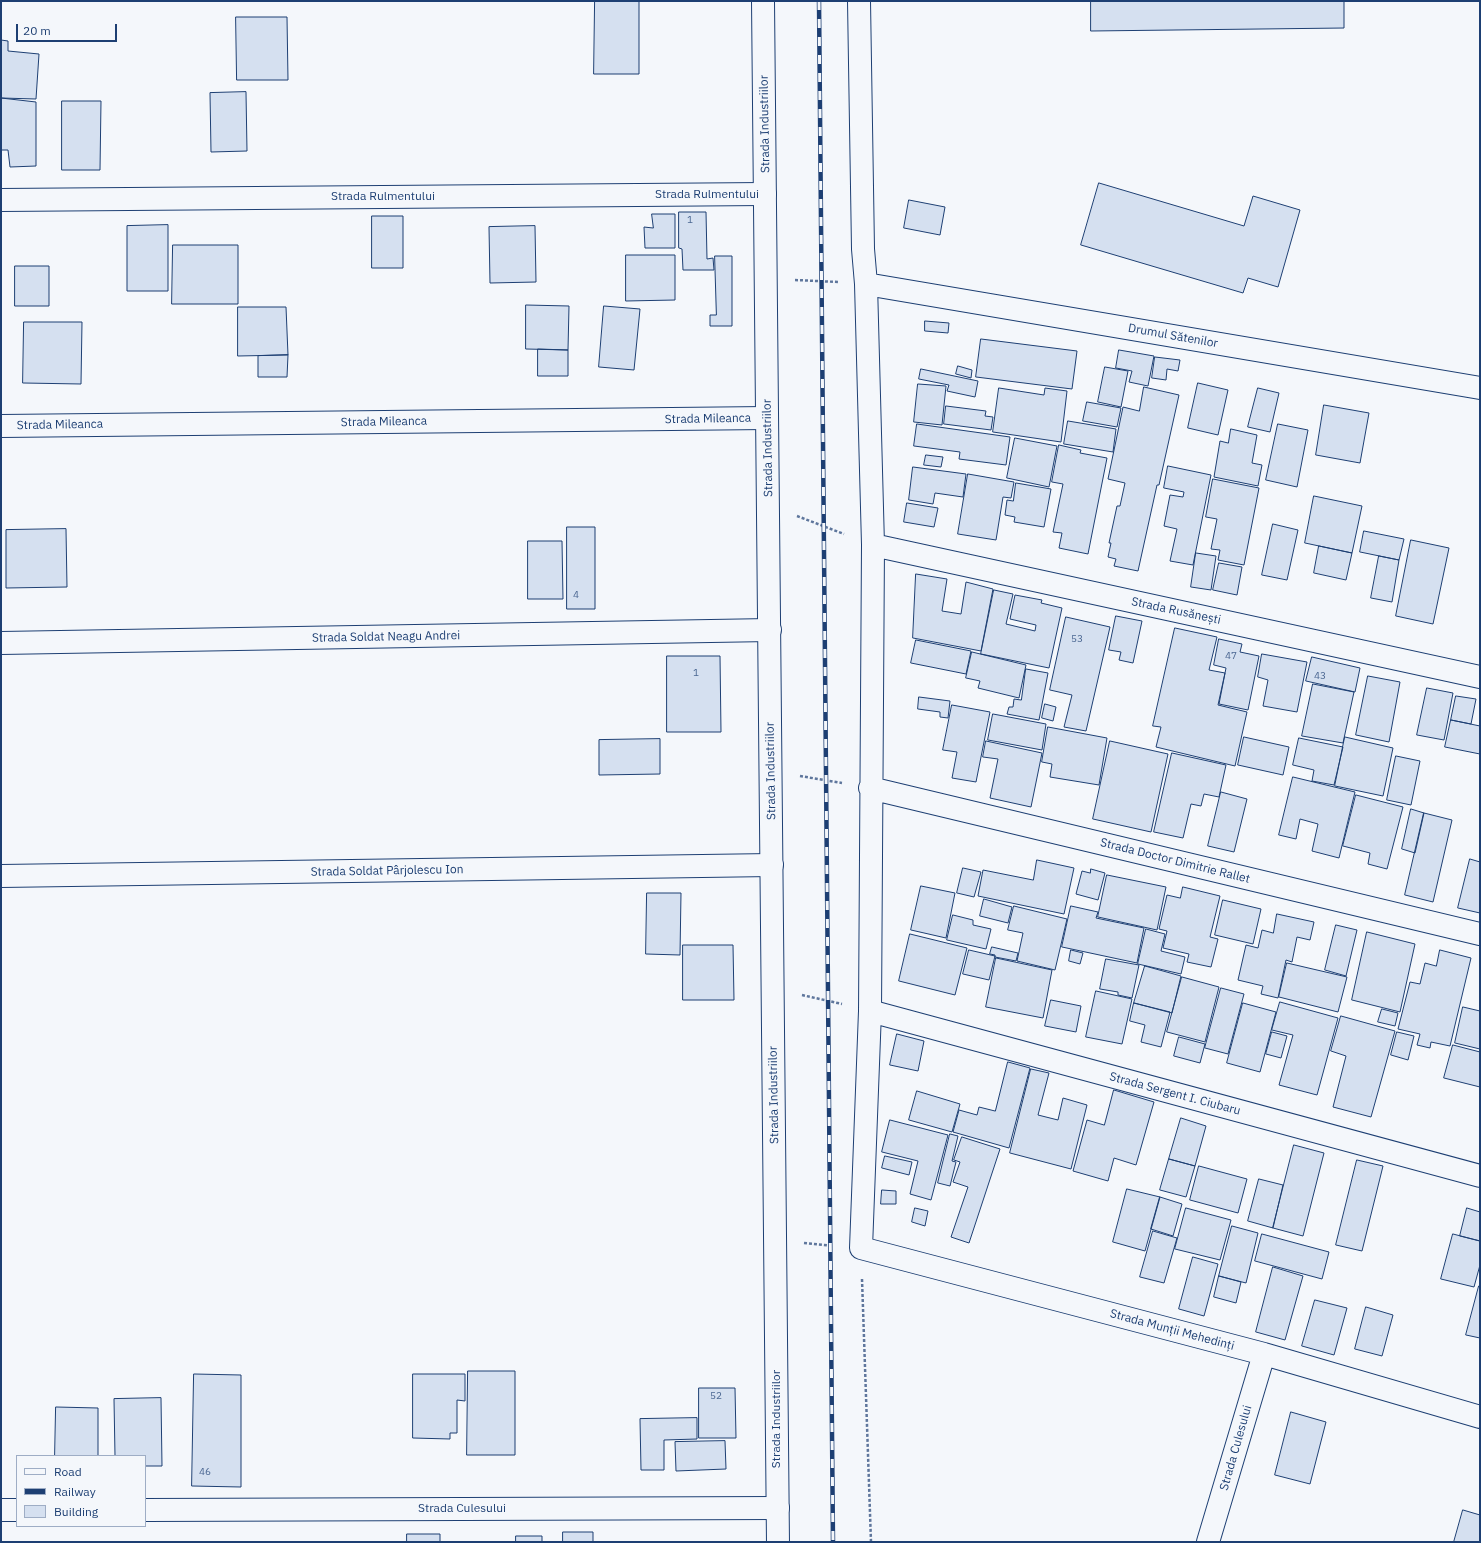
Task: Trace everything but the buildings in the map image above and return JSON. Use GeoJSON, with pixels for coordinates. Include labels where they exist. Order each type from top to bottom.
{"type":"FeatureCollection","features":[{"type":"Feature","properties":{"kind":"street","name":"Strada Industriilor"},"geometry":{"type":"LineString","coordinates":[[763,1],[778,1542]]}},
{"type":"Feature","properties":{"kind":"street"},"geometry":{"type":"LineString","coordinates":[[859,1],[863,249],[866,284],[873,545],[870,788],[870,1011],[862,1248]]}},
{"type":"Feature","properties":{"kind":"street","name":"Strada Rulmentului"},"geometry":{"type":"LineString","coordinates":[[1,200],[765,194]]}},
{"type":"Feature","properties":{"kind":"street","name":"Drumul Sătenilor"},"geometry":{"type":"LineString","coordinates":[[866,284],[1480,388]]}},
{"type":"Feature","properties":{"kind":"street","name":"Strada Mileanca"},"geometry":{"type":"LineString","coordinates":[[1,426],[767,418]]}},
{"type":"Feature","properties":{"kind":"street","name":"Strada Rusănești"},"geometry":{"type":"LineString","coordinates":[[873,545],[1480,677]]}},
{"type":"Feature","properties":{"kind":"street","name":"Strada Soldat Neagu Andrei"},"geometry":{"type":"LineString","coordinates":[[1,643],[770,630]]}},
{"type":"Feature","properties":{"kind":"street","name":"Strada Doctor Dimitrie Rallet"},"geometry":{"type":"LineString","coordinates":[[870,788],[1480,934]]}},
{"type":"Feature","properties":{"kind":"street","name":"Strada Soldat Pârjolescu Ion"},"geometry":{"type":"LineString","coordinates":[[1,876],[772,865]]}},
{"type":"Feature","properties":{"kind":"street","name":"Strada Sergent I. Ciubaru"},"geometry":{"type":"LineString","coordinates":[[870,1011],[1480,1176]]}},
{"type":"Feature","properties":{"kind":"street","name":"Strada Munții Mehedinți"},"geometry":{"type":"LineString","coordinates":[[862,1248],[1264,1354],[1480,1417]]}},
{"type":"Feature","properties":{"kind":"street","name":"Strada Culesului"},"geometry":{"type":"LineString","coordinates":[[1208,1542],[1264,1354]]}},
{"type":"Feature","properties":{"kind":"street","name":"Strada Culesului"},"geometry":{"type":"LineString","coordinates":[[146,1510],[778,1508]]}},
{"type":"Feature","properties":{"kind":"street"},"geometry":{"type":"LineString","coordinates":[[1,1510],[16,1510]]}},
{"type":"Feature","properties":{"kind":"path"},"geometry":{"type":"LineString","coordinates":[[766,279],[822,280],[866,284]]}},
{"type":"Feature","properties":{"kind":"path"},"geometry":{"type":"LineString","coordinates":[[769,505],[873,545]]}},
{"type":"Feature","properties":{"kind":"path"},"geometry":{"type":"LineString","coordinates":[[771,772],[870,788]]}},
{"type":"Feature","properties":{"kind":"path"},"geometry":{"type":"LineString","coordinates":[[773,989],[870,1011]]}},
{"type":"Feature","properties":{"kind":"path"},"geometry":{"type":"LineString","coordinates":[[776,1241],[862,1248],[871,1542]]}},
{"type":"Feature","properties":{"kind":"railway"},"geometry":{"type":"LineString","coordinates":[[819,1],[833,1542]]}}]}
